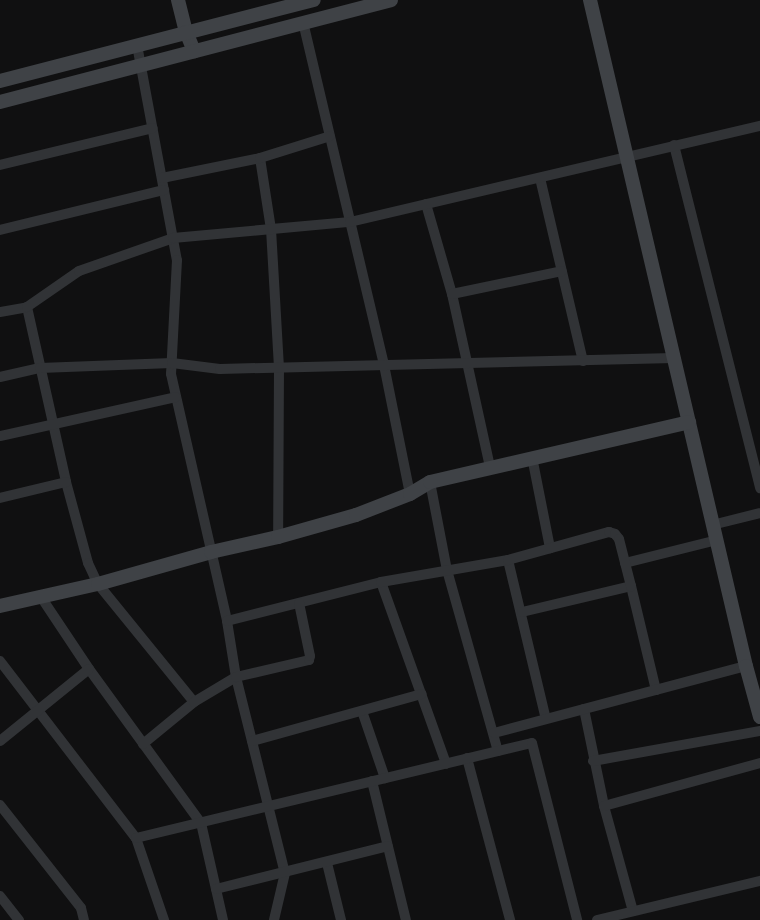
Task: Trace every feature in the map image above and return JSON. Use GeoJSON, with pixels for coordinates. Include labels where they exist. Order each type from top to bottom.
{"type":"FeatureCollection","features":[{"type":"Feature","properties":{"kind":"street"},"geometry":{"type":"LineString","coordinates":[[178,0],[186,32],[194,51]]}},
{"type":"Feature","properties":{"kind":"street"},"geometry":{"type":"LineString","coordinates":[[0,81],[314,0]]}},
{"type":"Feature","properties":{"kind":"street"},"geometry":{"type":"LineString","coordinates":[[0,102],[390,0]]}},
{"type":"Feature","properties":{"kind":"street"},"geometry":{"type":"LineString","coordinates":[[590,0],[712,525],[760,717]]}},
{"type":"Feature","properties":{"kind":"street"},"geometry":{"type":"LineString","coordinates":[[303,22],[384,365],[410,494]]}},
{"type":"Feature","properties":{"kind":"street"},"geometry":{"type":"LineString","coordinates":[[137,45],[177,260],[171,374],[227,621],[236,676],[286,873],[274,920]]}},
{"type":"Feature","properties":{"kind":"street"},"geometry":{"type":"LineString","coordinates":[[0,312],[27,307],[79,271],[173,238],[350,222],[760,126]]}},
{"type":"Feature","properties":{"kind":"street"},"geometry":{"type":"LineString","coordinates":[[0,165],[153,128]]}},
{"type":"Feature","properties":{"kind":"street"},"geometry":{"type":"LineString","coordinates":[[162,178],[260,158],[330,136]]}},
{"type":"Feature","properties":{"kind":"street"},"geometry":{"type":"LineString","coordinates":[[674,145],[760,488]]}},
{"type":"Feature","properties":{"kind":"street"},"geometry":{"type":"LineString","coordinates":[[260,158],[271,229],[279,368],[278,538]]}},
{"type":"Feature","properties":{"kind":"street"},"geometry":{"type":"LineString","coordinates":[[540,178],[583,360]]}},
{"type":"Feature","properties":{"kind":"street"},"geometry":{"type":"LineString","coordinates":[[0,230],[164,190]]}},
{"type":"Feature","properties":{"kind":"street"},"geometry":{"type":"LineString","coordinates":[[426,204],[452,294],[490,466]]}},
{"type":"Feature","properties":{"kind":"street"},"geometry":{"type":"LineString","coordinates":[[452,294],[562,271]]}},
{"type":"Feature","properties":{"kind":"street"},"geometry":{"type":"LineString","coordinates":[[27,307],[66,482],[88,563],[98,584],[194,702]]}},
{"type":"Feature","properties":{"kind":"street"},"geometry":{"type":"LineString","coordinates":[[0,377],[40,368],[172,363],[220,369],[674,358]]}},
{"type":"Feature","properties":{"kind":"street"},"geometry":{"type":"LineString","coordinates":[[0,436],[52,422],[176,396]]}},
{"type":"Feature","properties":{"kind":"street"},"geometry":{"type":"LineString","coordinates":[[0,606],[98,584],[211,552],[278,538],[356,515],[410,494],[430,482],[490,466],[689,422]]}},
{"type":"Feature","properties":{"kind":"street"},"geometry":{"type":"LineString","coordinates":[[532,457],[550,548]]}},
{"type":"Feature","properties":{"kind":"street"},"geometry":{"type":"LineString","coordinates":[[0,498],[66,482]]}},
{"type":"Feature","properties":{"kind":"street"},"geometry":{"type":"LineString","coordinates":[[430,482],[447,570],[498,751]]}},
{"type":"Feature","properties":{"kind":"street"},"geometry":{"type":"LineString","coordinates":[[712,525],[760,513]]}},
{"type":"Feature","properties":{"kind":"street"},"geometry":{"type":"LineString","coordinates":[[227,621],[381,582],[508,560],[609,532],[615,534],[619,539],[656,690]]}},
{"type":"Feature","properties":{"kind":"street"},"geometry":{"type":"LineString","coordinates":[[625,563],[716,540]]}},
{"type":"Feature","properties":{"kind":"street"},"geometry":{"type":"LineString","coordinates":[[508,560],[522,612],[546,719]]}},
{"type":"Feature","properties":{"kind":"street"},"geometry":{"type":"LineString","coordinates":[[381,582],[446,764]]}},
{"type":"Feature","properties":{"kind":"street"},"geometry":{"type":"LineString","coordinates":[[522,612],[631,586]]}},
{"type":"Feature","properties":{"kind":"street"},"geometry":{"type":"LineString","coordinates":[[41,597],[89,669],[200,823],[223,920]]}},
{"type":"Feature","properties":{"kind":"street"},"geometry":{"type":"LineString","coordinates":[[144,744],[194,702],[236,676],[309,660],[310,656],[299,603]]}},
{"type":"Feature","properties":{"kind":"street"},"geometry":{"type":"LineString","coordinates":[[0,661],[136,838],[164,920]]}},
{"type":"Feature","properties":{"kind":"street"},"geometry":{"type":"LineString","coordinates":[[494,734],[746,666]]}},
{"type":"Feature","properties":{"kind":"street"},"geometry":{"type":"LineString","coordinates":[[0,741],[89,669]]}},
{"type":"Feature","properties":{"kind":"street"},"geometry":{"type":"LineString","coordinates":[[252,741],[422,694]]}},
{"type":"Feature","properties":{"kind":"street"},"geometry":{"type":"LineString","coordinates":[[584,709],[593,761],[604,806],[634,911]]}},
{"type":"Feature","properties":{"kind":"street"},"geometry":{"type":"LineString","coordinates":[[362,711],[385,778]]}},
{"type":"Feature","properties":{"kind":"street"},"geometry":{"type":"LineString","coordinates":[[593,761],[760,731]]}},
{"type":"Feature","properties":{"kind":"street"},"geometry":{"type":"LineString","coordinates":[[136,838],[532,743],[577,920]]}},
{"type":"Feature","properties":{"kind":"street"},"geometry":{"type":"LineString","coordinates":[[467,758],[510,920]]}},
{"type":"Feature","properties":{"kind":"street"},"geometry":{"type":"LineString","coordinates":[[604,806],[760,764]]}},
{"type":"Feature","properties":{"kind":"street"},"geometry":{"type":"LineString","coordinates":[[372,781],[406,920]]}},
{"type":"Feature","properties":{"kind":"street"},"geometry":{"type":"LineString","coordinates":[[0,805],[82,908],[84,920]]}},
{"type":"Feature","properties":{"kind":"street"},"geometry":{"type":"LineString","coordinates":[[216,889],[327,863],[388,846]]}},
{"type":"Feature","properties":{"kind":"street"},"geometry":{"type":"LineString","coordinates":[[327,863],[341,920]]}},
{"type":"Feature","properties":{"kind":"street"},"geometry":{"type":"LineString","coordinates":[[597,920],[760,881]]}},
{"type":"Feature","properties":{"kind":"street"},"geometry":{"type":"LineString","coordinates":[[0,896],[19,920]]}}]}
